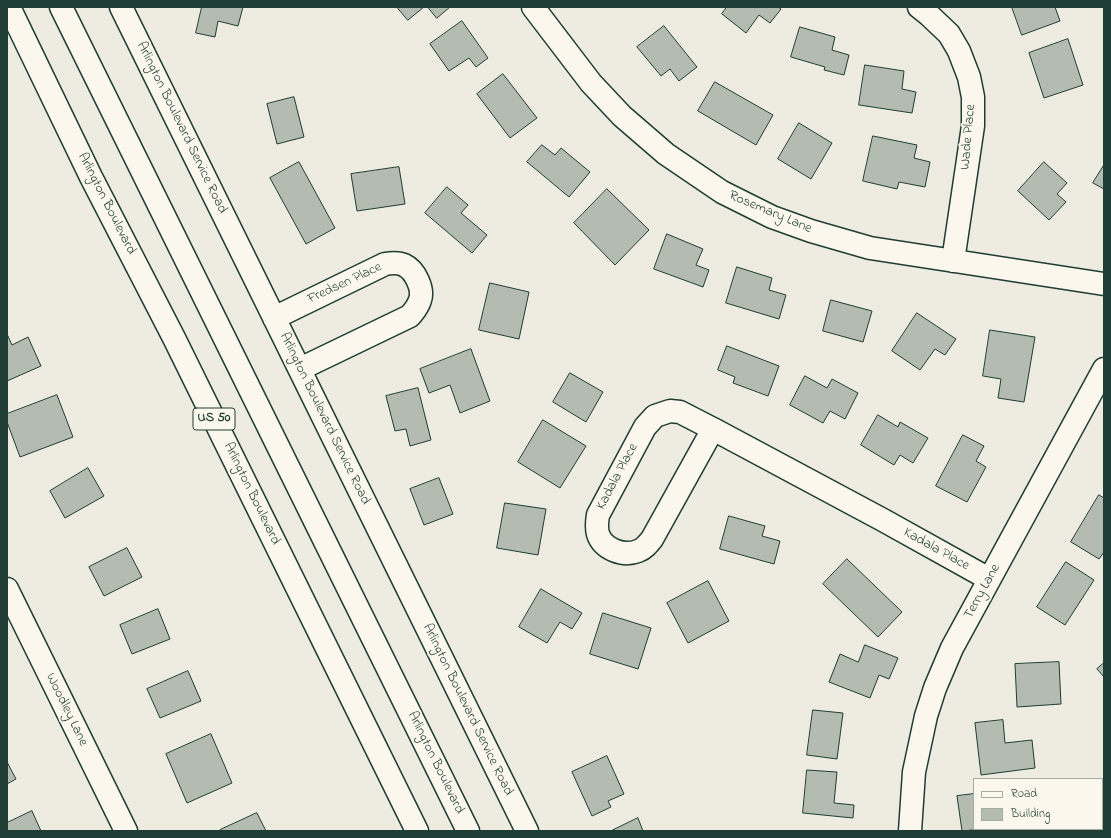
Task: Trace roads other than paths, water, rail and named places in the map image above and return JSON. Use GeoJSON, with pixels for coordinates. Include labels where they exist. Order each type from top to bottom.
{"type":"FeatureCollection","features":[{"type":"Feature","properties":{"kind":"main road","name":"Arlington Boulevard"},"geometry":{"type":"LineString","coordinates":[[9,7],[417,831]]}},
{"type":"Feature","properties":{"kind":"main road","name":"Arlington Boulevard"},"geometry":{"type":"LineString","coordinates":[[61,7],[468,831]]}},
{"type":"Feature","properties":{"kind":"main road","name":"Arlington Boulevard Service Road"},"geometry":{"type":"LineString","coordinates":[[121,7],[527,831]]}},
{"type":"Feature","properties":{"kind":"main road","name":"Rosemary Lane"},"geometry":{"type":"LineString","coordinates":[[533,7],[591,83],[622,116],[666,154],[722,192],[772,217],[811,231],[870,248],[952,262],[1104,284]]}},
{"type":"Feature","properties":{"kind":"main road","name":"Wade Place"},"geometry":{"type":"LineString","coordinates":[[919,7],[929,14],[949,34],[959,51],[969,77],[973,97],[973,126],[952,262]]}},
{"type":"Feature","properties":{"kind":"main road","name":"Fredsen Place"},"geometry":{"type":"LineString","coordinates":[[274,318],[385,264],[396,263],[405,265],[412,272],[419,284],[421,298],[417,308],[410,316],[300,369]]}},
{"type":"Feature","properties":{"kind":"main road","name":"Terry Lane"},"geometry":{"type":"LineString","coordinates":[[910,831],[914,772],[926,716],[935,688],[952,648],[1104,369]]}},
{"type":"Feature","properties":{"kind":"main road","name":"Kadala Place"},"geometry":{"type":"LineString","coordinates":[[713,429],[652,539],[646,546],[637,552],[627,554],[612,550],[604,544],[599,535],[597,526],[598,515],[645,427],[655,416],[670,411],[680,412],[713,429],[990,579]]}},
{"type":"Feature","properties":{"kind":"main road","name":"Woodley Lane"},"geometry":{"type":"LineString","coordinates":[[7,589],[126,831]]}}]}
